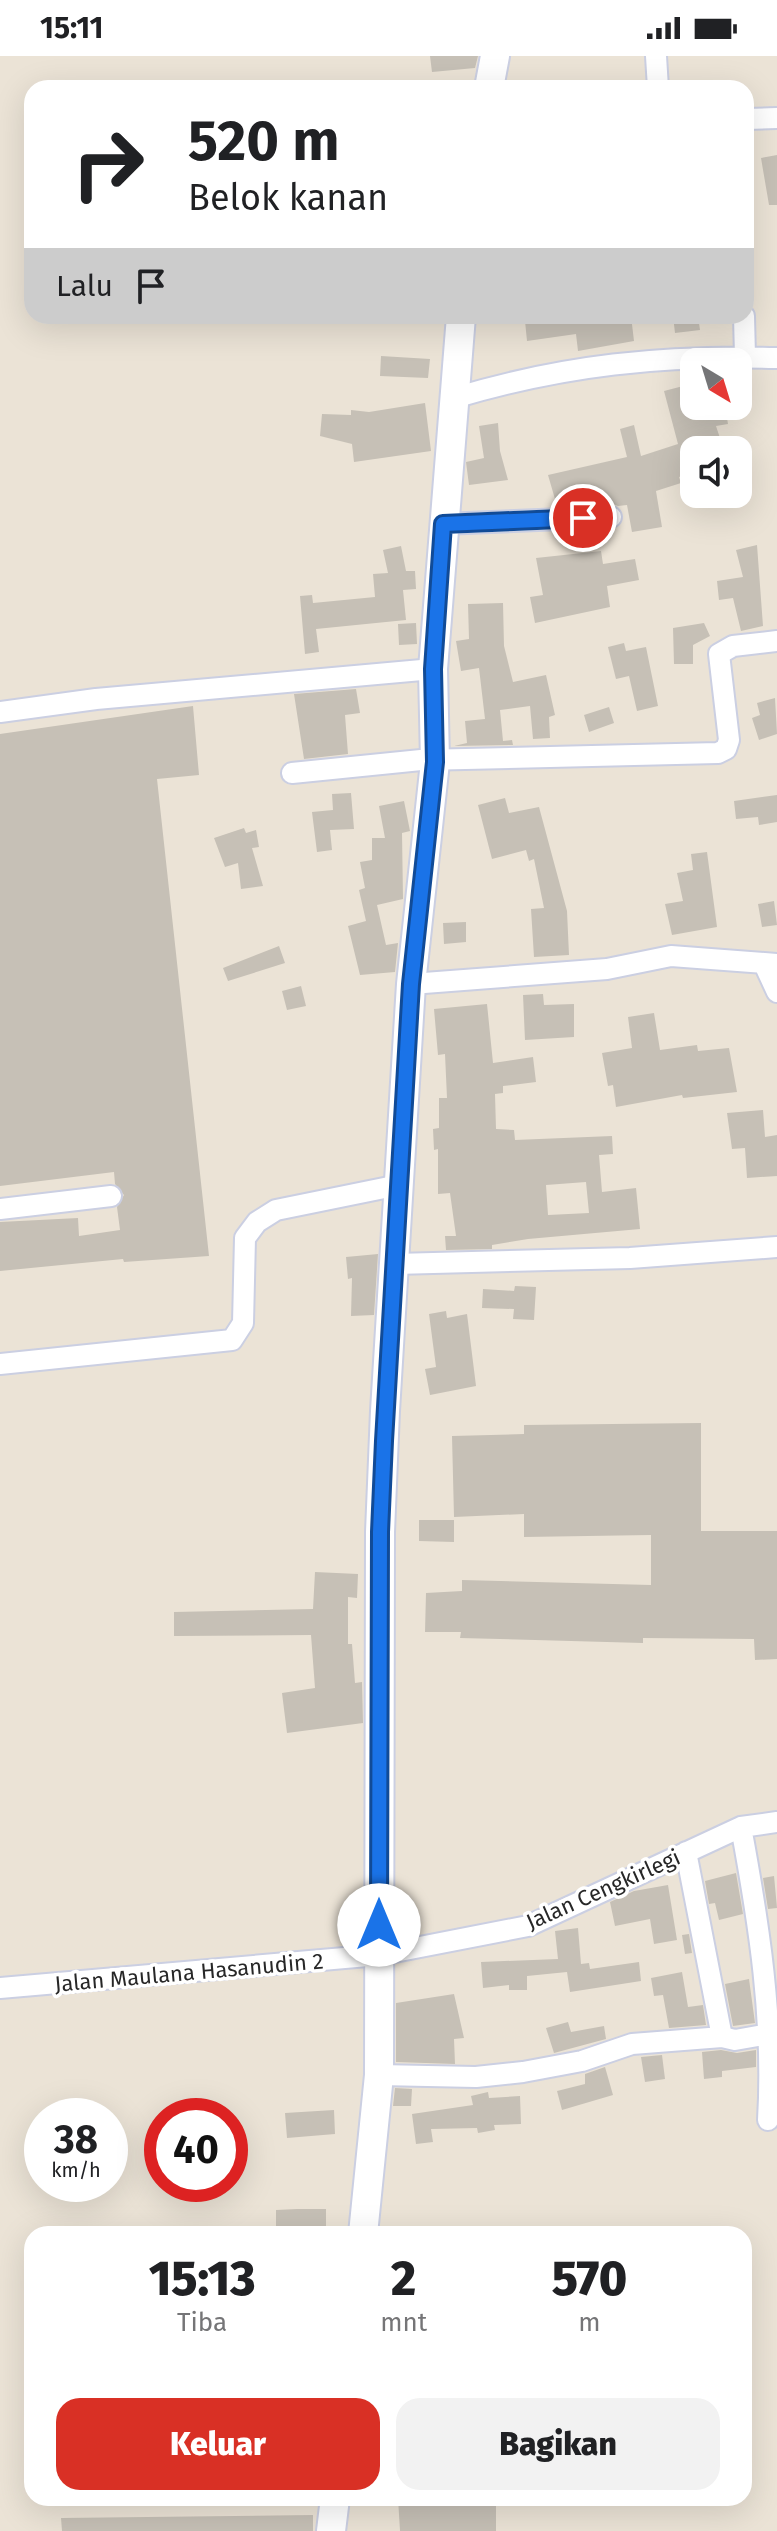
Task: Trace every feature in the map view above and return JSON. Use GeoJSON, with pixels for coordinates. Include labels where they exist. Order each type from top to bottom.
{"type":"FeatureCollection","features":[{"type":"Feature","properties":{"kind":"street"},"geometry":{"type":"LineString","coordinates":[[490,80],[495,56]]}},
{"type":"Feature","properties":{"kind":"street"},"geometry":{"type":"LineString","coordinates":[[656,56],[658,80]]}},
{"type":"Feature","properties":{"kind":"street"},"geometry":{"type":"LineString","coordinates":[[754,119],[777,118]]}},
{"type":"Feature","properties":{"kind":"street"},"geometry":{"type":"LineString","coordinates":[[364,2226],[379,2075],[380,1532],[411,984],[435,762],[433,669],[460,324]]}},
{"type":"Feature","properties":{"kind":"street"},"geometry":{"type":"LineString","coordinates":[[744,324],[745,348]]}},
{"type":"Feature","properties":{"kind":"street"},"geometry":{"type":"LineString","coordinates":[[752,357],[777,358]]}},
{"type":"Feature","properties":{"kind":"street"},"geometry":{"type":"LineString","coordinates":[[454,398],[516,379],[602,363],[680,360]]}},
{"type":"Feature","properties":{"kind":"street"},"geometry":{"type":"LineString","coordinates":[[443,524],[611,517]]}},
{"type":"Feature","properties":{"kind":"street"},"geometry":{"type":"LineString","coordinates":[[292,773],[355,765],[718,753],[726,749],[729,740],[719,654],[733,646],[777,641]]}},
{"type":"Feature","properties":{"kind":"street"},"geometry":{"type":"LineString","coordinates":[[0,712],[96,699],[433,669]]}},
{"type":"Feature","properties":{"kind":"street"},"geometry":{"type":"LineString","coordinates":[[411,984],[607,969],[671,956],[770,964],[777,992]]}},
{"type":"Feature","properties":{"kind":"street"},"geometry":{"type":"LineString","coordinates":[[0,1364],[232,1340],[243,1323],[245,1238],[257,1222],[276,1210],[399,1185]]}},
{"type":"Feature","properties":{"kind":"street"},"geometry":{"type":"LineString","coordinates":[[0,1209],[111,1196]]}},
{"type":"Feature","properties":{"kind":"street"},"geometry":{"type":"LineString","coordinates":[[395,1264],[630,1258],[777,1247]]}},
{"type":"Feature","properties":{"kind":"street","name":"Jalan Cengkirlegi"},"geometry":{"type":"LineString","coordinates":[[379,1955],[528,1926],[741,1827],[777,1822]]}},
{"type":"Feature","properties":{"kind":"street"},"geometry":{"type":"LineString","coordinates":[[741,1827],[761,1929],[769,2034],[768,2120]]}},
{"type":"Feature","properties":{"kind":"street"},"geometry":{"type":"LineString","coordinates":[[686,1852],[722,2037]]}},
{"type":"Feature","properties":{"kind":"street","name":"Jalan Maulana Hasanudin 2"},"geometry":{"type":"LineString","coordinates":[[0,1988],[379,1955]]}},
{"type":"Feature","properties":{"kind":"street"},"geometry":{"type":"LineString","coordinates":[[379,2075],[476,2077],[582,2061],[632,2044],[664,2044],[722,2037],[735,2040],[769,2034]]}},
{"type":"Feature","properties":{"kind":"street"},"geometry":{"type":"LineString","coordinates":[[331,2531],[334,2506]]}},
{"type":"Feature","properties":{"kind":"building"},"geometry":{"type":"Polygon","coordinates":[[[430,56],[478,56],[475,68],[432,72],[430,56]]]}},
{"type":"Feature","properties":{"kind":"building"},"geometry":{"type":"Polygon","coordinates":[[[777,155],[777,205],[769,205],[761,158],[777,155]]]}},
{"type":"Feature","properties":{"kind":"building"},"geometry":{"type":"Polygon","coordinates":[[[525,324],[632,324],[634,341],[578,351],[576,334],[527,341],[525,324]]]}},
{"type":"Feature","properties":{"kind":"building"},"geometry":{"type":"Polygon","coordinates":[[[674,324],[699,324],[700,330],[675,333],[674,324]]]}},
{"type":"Feature","properties":{"kind":"building"},"geometry":{"type":"Polygon","coordinates":[[[381,356],[430,359],[428,378],[380,376],[381,356]]]}},
{"type":"Feature","properties":{"kind":"building"},"geometry":{"type":"Polygon","coordinates":[[[680,387],[680,420],[727,420],[728,424],[716,426],[719,436],[680,436],[680,483],[656,491],[662,527],[632,532],[627,505],[608,502],[557,506],[548,475],[627,457],[620,429],[634,425],[641,456],[678,444],[664,391],[680,387]]]}},
{"type":"Feature","properties":{"kind":"building"},"geometry":{"type":"Polygon","coordinates":[[[425,403],[431,451],[354,462],[352,444],[320,436],[322,414],[351,415],[351,410],[369,412],[425,403]]]}},
{"type":"Feature","properties":{"kind":"building"},"geometry":{"type":"Polygon","coordinates":[[[498,423],[500,451],[508,480],[469,485],[466,462],[484,458],[479,426],[498,423]]]}},
{"type":"Feature","properties":{"kind":"building"},"geometry":{"type":"Polygon","coordinates":[[[757,545],[763,626],[741,631],[733,598],[719,600],[717,581],[743,577],[736,550],[757,545]]]}},
{"type":"Feature","properties":{"kind":"building"},"geometry":{"type":"Polygon","coordinates":[[[401,546],[406,571],[415,571],[416,589],[403,590],[406,620],[316,629],[319,652],[305,654],[300,596],[312,595],[313,603],[375,597],[373,574],[388,573],[383,550],[401,546]]]}},
{"type":"Feature","properties":{"kind":"building"},"geometry":{"type":"Polygon","coordinates":[[[601,551],[603,564],[635,559],[639,580],[607,586],[610,607],[535,623],[530,597],[543,595],[536,558],[601,551]]]}},
{"type":"Feature","properties":{"kind":"building"},"geometry":{"type":"Polygon","coordinates":[[[503,603],[504,646],[513,682],[546,675],[555,715],[549,717],[550,738],[533,739],[530,706],[500,710],[503,741],[512,740],[513,745],[454,746],[467,743],[465,721],[485,719],[479,668],[461,671],[456,641],[469,639],[468,604],[503,603]]]}},
{"type":"Feature","properties":{"kind":"building"},"geometry":{"type":"Polygon","coordinates":[[[416,623],[417,644],[399,645],[398,624],[416,623]]]}},
{"type":"Feature","properties":{"kind":"building"},"geometry":{"type":"Polygon","coordinates":[[[704,623],[710,636],[693,645],[693,664],[674,664],[673,628],[704,623]]]}},
{"type":"Feature","properties":{"kind":"building"},"geometry":{"type":"Polygon","coordinates":[[[624,643],[626,651],[646,647],[658,706],[637,711],[629,676],[616,679],[608,647],[624,643]]]}},
{"type":"Feature","properties":{"kind":"building"},"geometry":{"type":"Polygon","coordinates":[[[356,689],[360,713],[345,715],[348,754],[304,759],[294,694],[356,689]]]}},
{"type":"Feature","properties":{"kind":"building"},"geometry":{"type":"Polygon","coordinates":[[[775,698],[777,734],[759,740],[752,718],[760,715],[757,703],[775,698]]]}},
{"type":"Feature","properties":{"kind":"building"},"geometry":{"type":"Polygon","coordinates":[[[193,706],[199,775],[157,779],[209,1256],[124,1262],[123,1259],[0,1271],[0,1222],[78,1218],[79,1236],[120,1230],[117,1207],[124,1195],[115,1184],[114,1172],[0,1186],[0,734],[193,706]]]}},
{"type":"Feature","properties":{"kind":"building"},"geometry":{"type":"Polygon","coordinates":[[[609,707],[614,723],[589,732],[584,715],[609,707]]]}},
{"type":"Feature","properties":{"kind":"building"},"geometry":{"type":"Polygon","coordinates":[[[351,793],[354,829],[330,830],[332,850],[317,852],[312,812],[333,810],[332,794],[351,793]]]}},
{"type":"Feature","properties":{"kind":"building"},"geometry":{"type":"Polygon","coordinates":[[[777,795],[777,822],[759,825],[758,817],[736,819],[734,801],[777,795]]]}},
{"type":"Feature","properties":{"kind":"building"},"geometry":{"type":"Polygon","coordinates":[[[505,798],[509,813],[539,807],[567,911],[569,955],[534,957],[531,909],[544,908],[534,859],[529,861],[526,850],[492,859],[478,805],[505,798]]]}},
{"type":"Feature","properties":{"kind":"building"},"geometry":{"type":"Polygon","coordinates":[[[404,801],[410,831],[402,833],[403,899],[377,905],[386,945],[398,943],[395,972],[360,975],[348,926],[366,921],[359,890],[365,888],[360,862],[372,860],[372,838],[385,838],[379,806],[404,801]]]}},
{"type":"Feature","properties":{"kind":"building"},"geometry":{"type":"Polygon","coordinates":[[[244,828],[246,833],[256,830],[259,847],[252,848],[263,886],[241,889],[238,863],[225,867],[214,838],[244,828]]]}},
{"type":"Feature","properties":{"kind":"building"},"geometry":{"type":"Polygon","coordinates":[[[707,852],[717,927],[672,935],[665,904],[683,901],[677,873],[693,870],[691,854],[707,852]]]}},
{"type":"Feature","properties":{"kind":"building"},"geometry":{"type":"Polygon","coordinates":[[[774,901],[777,925],[762,927],[758,904],[774,901]]]}},
{"type":"Feature","properties":{"kind":"building"},"geometry":{"type":"Polygon","coordinates":[[[466,922],[466,942],[444,944],[443,923],[466,922]]]}},
{"type":"Feature","properties":{"kind":"building"},"geometry":{"type":"Polygon","coordinates":[[[279,946],[285,963],[228,981],[223,968],[279,946]]]}},
{"type":"Feature","properties":{"kind":"building"},"geometry":{"type":"Polygon","coordinates":[[[301,986],[306,1006],[287,1010],[282,991],[301,986]]]}},
{"type":"Feature","properties":{"kind":"building"},"geometry":{"type":"Polygon","coordinates":[[[543,994],[544,1005],[574,1004],[574,1037],[525,1040],[523,995],[543,994]]]}},
{"type":"Feature","properties":{"kind":"building"},"geometry":{"type":"Polygon","coordinates":[[[487,1004],[493,1063],[533,1057],[536,1082],[503,1086],[503,1093],[495,1094],[496,1129],[514,1130],[515,1140],[612,1136],[613,1154],[599,1155],[602,1192],[636,1188],[640,1229],[528,1239],[492,1245],[492,1249],[446,1250],[445,1236],[456,1236],[450,1193],[438,1194],[438,1149],[434,1150],[433,1129],[439,1128],[439,1098],[447,1098],[445,1054],[438,1055],[434,1009],[487,1004]],[[586,1182],[546,1185],[548,1215],[589,1213],[586,1182]]]}},
{"type":"Feature","properties":{"kind":"building"},"geometry":{"type":"Polygon","coordinates":[[[654,1013],[660,1050],[697,1045],[698,1051],[729,1048],[737,1092],[683,1098],[682,1095],[616,1107],[613,1085],[608,1086],[602,1053],[632,1048],[628,1017],[654,1013]]]}},
{"type":"Feature","properties":{"kind":"building"},"geometry":{"type":"Polygon","coordinates":[[[763,1110],[765,1137],[777,1135],[777,1176],[747,1178],[745,1148],[732,1149],[727,1113],[763,1110]]]}},
{"type":"Feature","properties":{"kind":"building"},"geometry":{"type":"Polygon","coordinates":[[[378,1254],[374,1315],[351,1316],[352,1278],[348,1279],[346,1257],[378,1254]]]}},
{"type":"Feature","properties":{"kind":"building"},"geometry":{"type":"Polygon","coordinates":[[[515,1286],[536,1287],[534,1320],[513,1319],[514,1309],[482,1308],[483,1289],[514,1291],[515,1286]]]}},
{"type":"Feature","properties":{"kind":"building"},"geometry":{"type":"Polygon","coordinates":[[[446,1311],[447,1318],[467,1314],[476,1386],[430,1395],[425,1369],[436,1367],[429,1314],[446,1311]]]}},
{"type":"Feature","properties":{"kind":"building"},"geometry":{"type":"Polygon","coordinates":[[[701,1423],[701,1531],[777,1531],[777,1659],[755,1660],[754,1639],[643,1638],[643,1643],[460,1638],[461,1632],[425,1632],[426,1593],[462,1591],[462,1580],[651,1585],[651,1535],[524,1537],[524,1514],[454,1517],[452,1436],[524,1434],[524,1425],[701,1423]]]}},
{"type":"Feature","properties":{"kind":"building"},"geometry":{"type":"Polygon","coordinates":[[[419,1520],[454,1520],[454,1542],[419,1541],[419,1520]]]}},
{"type":"Feature","properties":{"kind":"building"},"geometry":{"type":"Polygon","coordinates":[[[315,1572],[358,1574],[357,1598],[348,1597],[348,1644],[352,1644],[355,1683],[362,1682],[363,1723],[287,1733],[282,1693],[315,1688],[311,1635],[174,1636],[174,1612],[313,1609],[315,1572]]]}},
{"type":"Feature","properties":{"kind":"building"},"geometry":{"type":"Polygon","coordinates":[[[736,1873],[743,1914],[719,1920],[715,1903],[709,1904],[705,1881],[736,1873]]]}},
{"type":"Feature","properties":{"kind":"building"},"geometry":{"type":"Polygon","coordinates":[[[774,1876],[777,1908],[768,1909],[763,1878],[774,1876]]]}},
{"type":"Feature","properties":{"kind":"building"},"geometry":{"type":"Polygon","coordinates":[[[668,1885],[677,1940],[654,1944],[650,1919],[615,1926],[610,1902],[634,1891],[668,1885]]]}},
{"type":"Feature","properties":{"kind":"building"},"geometry":{"type":"Polygon","coordinates":[[[578,1928],[581,1964],[589,1963],[590,1969],[639,1962],[641,1981],[570,1992],[567,1972],[527,1976],[527,1990],[509,1990],[509,1985],[483,1988],[481,1962],[558,1959],[555,1931],[578,1928]]]}},
{"type":"Feature","properties":{"kind":"building"},"geometry":{"type":"Polygon","coordinates":[[[689,1934],[692,1953],[685,1954],[682,1935],[689,1934]]]}},
{"type":"Feature","properties":{"kind":"building"},"geometry":{"type":"Polygon","coordinates":[[[682,1972],[688,2007],[703,2005],[706,2025],[669,2028],[663,1995],[654,1996],[651,1978],[682,1972]]]}},
{"type":"Feature","properties":{"kind":"building"},"geometry":{"type":"Polygon","coordinates":[[[749,1979],[755,2023],[733,2026],[725,1984],[749,1979]]]}},
{"type":"Feature","properties":{"kind":"building"},"geometry":{"type":"Polygon","coordinates":[[[454,1994],[464,2038],[454,2039],[455,2064],[396,2062],[396,2003],[454,1994]]]}},
{"type":"Feature","properties":{"kind":"building"},"geometry":{"type":"Polygon","coordinates":[[[568,2022],[571,2032],[604,2026],[606,2039],[554,2053],[546,2028],[568,2022]]]}},
{"type":"Feature","properties":{"kind":"building"},"geometry":{"type":"Polygon","coordinates":[[[721,2050],[737,2053],[756,2050],[756,2067],[722,2071],[722,2077],[704,2079],[702,2052],[721,2050]]]}},
{"type":"Feature","properties":{"kind":"building"},"geometry":{"type":"Polygon","coordinates":[[[662,2055],[665,2079],[645,2082],[641,2057],[662,2055]]]}},
{"type":"Feature","properties":{"kind":"building"},"geometry":{"type":"Polygon","coordinates":[[[605,2067],[613,2095],[562,2110],[557,2091],[585,2084],[585,2074],[605,2067]]]}},
{"type":"Feature","properties":{"kind":"building"},"geometry":{"type":"Polygon","coordinates":[[[395,2088],[412,2089],[411,2106],[393,2106],[395,2088]]]}},
{"type":"Feature","properties":{"kind":"building"},"geometry":{"type":"Polygon","coordinates":[[[488,2092],[489,2098],[520,2096],[521,2124],[494,2125],[495,2130],[478,2133],[477,2128],[431,2129],[433,2142],[416,2144],[412,2114],[473,2105],[471,2096],[488,2092]]]}},
{"type":"Feature","properties":{"kind":"building"},"geometry":{"type":"Polygon","coordinates":[[[334,2110],[335,2134],[287,2138],[285,2113],[334,2110]]]}},
{"type":"Feature","properties":{"kind":"building"},"geometry":{"type":"Polygon","coordinates":[[[326,2209],[326,2226],[276,2226],[276,2210],[326,2209]]]}},
{"type":"Feature","properties":{"kind":"building"},"geometry":{"type":"Polygon","coordinates":[[[398,2506],[496,2506],[496,2531],[400,2531],[398,2506]]]}},
{"type":"Feature","properties":{"kind":"building"},"geometry":{"type":"Polygon","coordinates":[[[313,2515],[313,2531],[62,2531],[61,2518],[313,2515]]]}},
{"type":"Feature","properties":{"kind":"route"},"geometry":{"type":"LineString","coordinates":[[379,1925],[380,1532],[384,1441],[411,984],[435,762],[433,669],[443,524],[583,518]]}}]}
